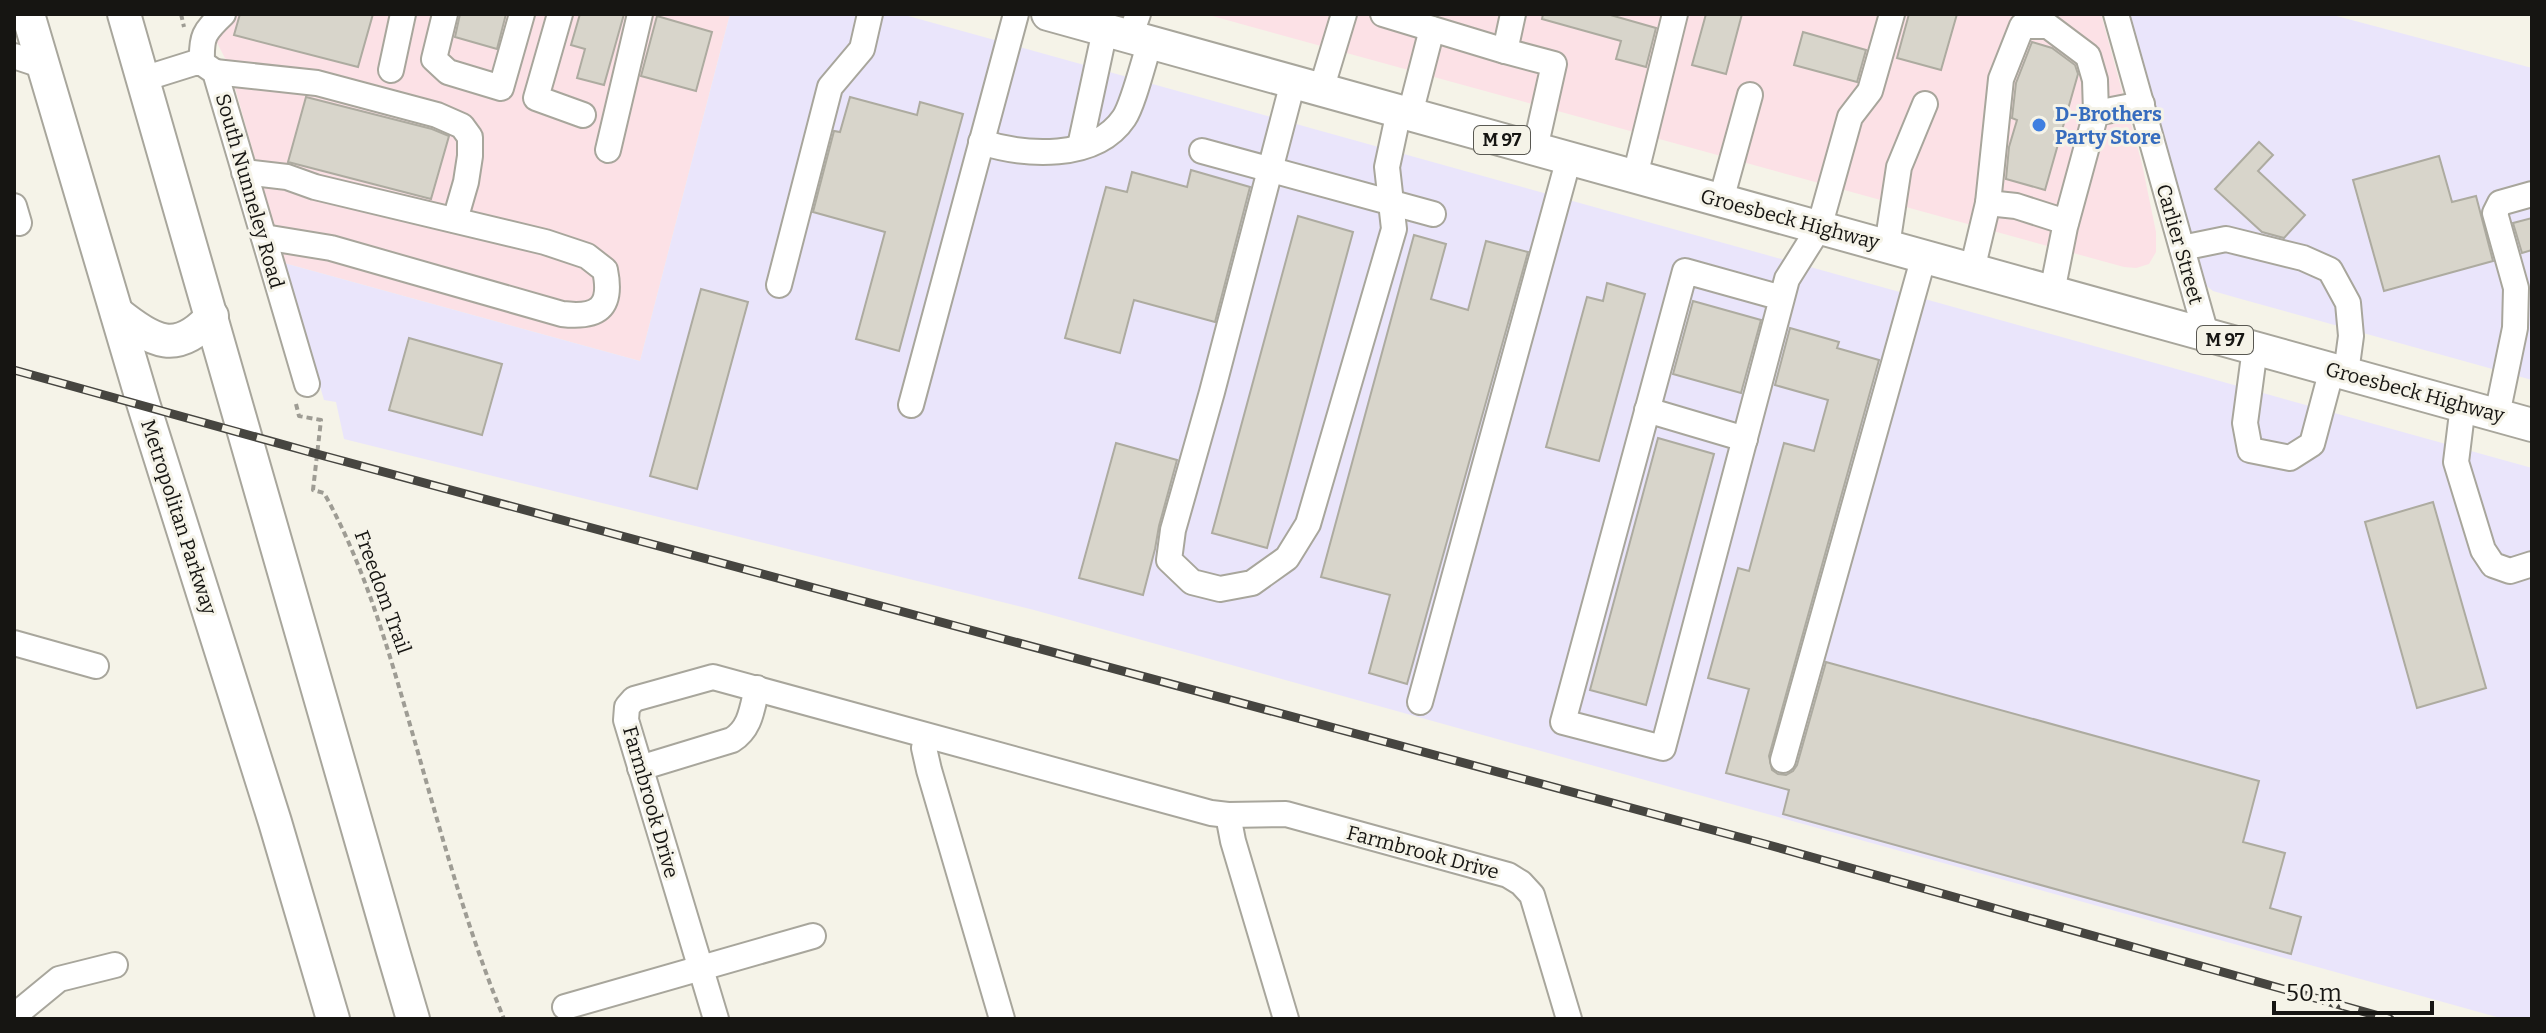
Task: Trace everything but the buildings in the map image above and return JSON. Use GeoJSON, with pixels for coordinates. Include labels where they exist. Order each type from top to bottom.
{"type":"FeatureCollection","features":[{"type":"Feature","properties":{"kind":"main road","name":"Metropolitan Parkway"},"geometry":{"type":"LineString","coordinates":[[28,14],[29,61],[117,313],[333,1019]]}},
{"type":"Feature","properties":{"kind":"main road"},"geometry":{"type":"LineString","coordinates":[[124,14],[413,1019]]}},
{"type":"Feature","properties":{"kind":"main road","name":"Groesbeck Highway"},"geometry":{"type":"LineString","coordinates":[[1053,15],[1131,31],[1307,86],[2532,425]]}},
{"type":"Feature","properties":{"kind":"main road"},"geometry":{"type":"LineString","coordinates":[[117,313],[147,335],[168,342],[187,338],[212,316]]}},
{"type":"Feature","properties":{"kind":"street"},"geometry":{"type":"LineString","coordinates":[[209,67],[202,38],[223,14]]}},
{"type":"Feature","properties":{"kind":"street"},"geometry":{"type":"LineString","coordinates":[[445,14],[434,59],[448,72],[501,88],[522,14]]}},
{"type":"Feature","properties":{"kind":"street"},"geometry":{"type":"LineString","coordinates":[[560,14],[536,98],[583,115]]}},
{"type":"Feature","properties":{"kind":"street"},"geometry":{"type":"LineString","coordinates":[[608,150],[640,14]]}},
{"type":"Feature","properties":{"kind":"street"},"geometry":{"type":"LineString","coordinates":[[779,285],[830,87],[862,49],[870,14]]}},
{"type":"Feature","properties":{"kind":"street"},"geometry":{"type":"LineString","coordinates":[[911,405],[1016,14]]}},
{"type":"Feature","properties":{"kind":"street"},"geometry":{"type":"LineString","coordinates":[[1344,14],[1270,169],[1173,530],[1169,560],[1192,582],[1220,589],[1252,583],[1287,558],[1308,524],[1394,229],[1387,167],[1432,29]]}},
{"type":"Feature","properties":{"kind":"street"},"geometry":{"type":"LineString","coordinates":[[1383,14],[1554,64],[1535,149]]}},
{"type":"Feature","properties":{"kind":"street"},"geometry":{"type":"LineString","coordinates":[[1505,51],[1513,14]]}},
{"type":"Feature","properties":{"kind":"street"},"geometry":{"type":"LineString","coordinates":[[1635,176],[1675,14]]}},
{"type":"Feature","properties":{"kind":"street"},"geometry":{"type":"LineString","coordinates":[[1782,298],[1685,271],[1563,722],[1663,748],[1745,439],[1787,279],[1819,228],[1850,117],[1870,91],[1892,14]]}},
{"type":"Feature","properties":{"kind":"street","name":"Carlier Street"},"geometry":{"type":"LineString","coordinates":[[2116,14],[2206,334]]}},
{"type":"Feature","properties":{"kind":"street"},"geometry":{"type":"LineString","coordinates":[[391,70],[401,24],[438,44]]}},
{"type":"Feature","properties":{"kind":"street"},"geometry":{"type":"LineString","coordinates":[[1972,270],[1988,203],[2001,79],[2022,26],[2048,26],[2088,56],[2095,80],[2096,113],[2066,222],[2052,292]]}},
{"type":"Feature","properties":{"kind":"street"},"geometry":{"type":"LineString","coordinates":[[981,142],[1006,150],[1051,153],[1106,138],[1126,117],[1131,31]]}},
{"type":"Feature","properties":{"kind":"street"},"geometry":{"type":"LineString","coordinates":[[1080,146],[1131,31]]}},
{"type":"Feature","properties":{"kind":"street"},"geometry":{"type":"LineString","coordinates":[[143,79],[209,67],[317,83],[437,115],[462,126],[470,137],[470,156],[455,220]]}},
{"type":"Feature","properties":{"kind":"street","name":"South Nunneley Road"},"geometry":{"type":"LineString","coordinates":[[209,67],[264,237],[301,393]]}},
{"type":"Feature","properties":{"kind":"street"},"geometry":{"type":"LineString","coordinates":[[1721,200],[1750,95]]}},
{"type":"Feature","properties":{"kind":"street"},"geometry":{"type":"LineString","coordinates":[[1887,246],[1899,167],[1925,104]]}},
{"type":"Feature","properties":{"kind":"street"},"geometry":{"type":"LineString","coordinates":[[2096,113],[2142,104]]}},
{"type":"Feature","properties":{"kind":"street"},"geometry":{"type":"LineString","coordinates":[[1202,151],[1433,214]]}},
{"type":"Feature","properties":{"kind":"street"},"geometry":{"type":"LineString","coordinates":[[1420,702],[1569,158]]}},
{"type":"Feature","properties":{"kind":"street"},"geometry":{"type":"LineString","coordinates":[[244,172],[287,177],[315,187],[545,242],[587,256],[605,270],[608,283],[604,303],[594,314],[562,314],[331,248],[264,237]]}},
{"type":"Feature","properties":{"kind":"street"},"geometry":{"type":"LineString","coordinates":[[2497,415],[2523,330],[2516,288],[2495,213],[2500,203],[2532,194]]}},
{"type":"Feature","properties":{"kind":"street"},"geometry":{"type":"LineString","coordinates":[[1988,203],[2016,206],[2066,222]]}},
{"type":"Feature","properties":{"kind":"street"},"geometry":{"type":"LineString","coordinates":[[2182,248],[2226,239],[2303,258],[2330,270],[2348,303],[2351,336],[2312,444],[2290,458],[2250,450],[2245,423],[2255,348]]}},
{"type":"Feature","properties":{"kind":"street"},"geometry":{"type":"LineString","coordinates":[[1783,760],[1924,256]]}},
{"type":"Feature","properties":{"kind":"street"},"geometry":{"type":"LineString","coordinates":[[2463,405],[2456,462],[2483,550],[2493,565],[2510,571],[2532,564]]}},
{"type":"Feature","properties":{"kind":"street"},"geometry":{"type":"LineString","coordinates":[[1647,410],[1745,439]]}},
{"type":"Feature","properties":{"kind":"street"},"geometry":{"type":"LineString","coordinates":[[14,643],[96,666]]}},
{"type":"Feature","properties":{"kind":"street","name":"Farmbrook Drive"},"geometry":{"type":"LineString","coordinates":[[716,1019],[626,720],[627,707],[634,699],[713,677],[1211,813],[1286,814],[1508,875],[1532,895],[1569,1019]]}},
{"type":"Feature","properties":{"kind":"street"},"geometry":{"type":"LineString","coordinates":[[640,768],[741,735],[747,726],[757,688]]}},
{"type":"Feature","properties":{"kind":"street"},"geometry":{"type":"LineString","coordinates":[[927,737],[924,748],[929,770],[1002,1019]]}},
{"type":"Feature","properties":{"kind":"street"},"geometry":{"type":"LineString","coordinates":[[1228,815],[1286,1019]]}},
{"type":"Feature","properties":{"kind":"street"},"geometry":{"type":"LineString","coordinates":[[565,1007],[813,936]]}},
{"type":"Feature","properties":{"kind":"street"},"geometry":{"type":"LineString","coordinates":[[14,1016],[59,979],[115,965]]}},
{"type":"Feature","properties":{"kind":"path"},"geometry":{"type":"LineString","coordinates":[[181,14],[182,22]]}},
{"type":"Feature","properties":{"kind":"path","name":"Freedom Trail"},"geometry":{"type":"LineString","coordinates":[[301,393],[299,416],[321,420],[313,490],[324,493],[358,560],[476,944],[504,1019]]}},
{"type":"Feature","properties":{"kind":"shaded area"},"geometry":{"type":"Polygon","coordinates":[[[205,14],[730,14],[640,361],[284,263],[229,66],[212,33],[200,19],[205,14]]]}},
{"type":"Feature","properties":{"kind":"shaded area"},"geometry":{"type":"Polygon","coordinates":[[[730,14],[901,14],[2532,468],[2532,1019],[2504,1019],[1034,610],[344,439],[336,402],[324,400],[284,263],[640,361],[730,14]]]}},
{"type":"Feature","properties":{"kind":"shaded area"},"geometry":{"type":"Polygon","coordinates":[[[1205,14],[2101,14],[2142,164],[2156,232],[2156,252],[2149,264],[2136,268],[2124,267],[1205,14]]]}},
{"type":"Feature","properties":{"kind":"shaded area"},"geometry":{"type":"Polygon","coordinates":[[[2124,14],[2329,14],[2532,68],[2532,380],[2213,291],[2203,283],[2124,14]]]}},
{"type":"Feature","properties":{"kind":"railway"},"geometry":{"type":"LineString","coordinates":[[14,370],[1765,844],[2390,1019]]}},
{"type":"Feature","properties":{"kind":"place","name":"D-Brothers Party Store"},"geometry":{"type":"Point","coordinates":[2039,125]}}]}
